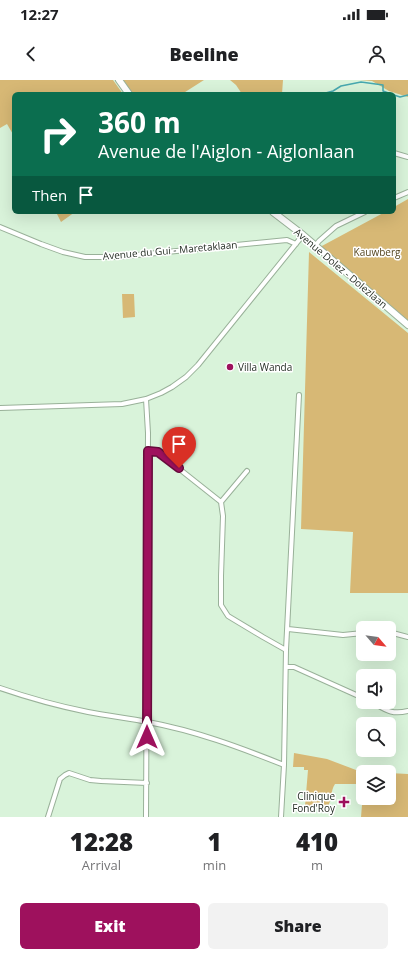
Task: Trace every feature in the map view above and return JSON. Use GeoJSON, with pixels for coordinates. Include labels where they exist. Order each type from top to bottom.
{"type":"FeatureCollection","features":[{"type":"Feature","properties":{"kind":"street"},"geometry":{"type":"LineString","coordinates":[[119,80],[128,92]]}},
{"type":"Feature","properties":{"kind":"street"},"geometry":{"type":"LineString","coordinates":[[396,154],[408,157]]}},
{"type":"Feature","properties":{"kind":"street"},"geometry":{"type":"LineString","coordinates":[[396,197],[408,192]]}},
{"type":"Feature","properties":{"kind":"street","name":"Avenue Dolez - Dolezlaan"},"geometry":{"type":"LineString","coordinates":[[276,214],[303,235],[408,325]]}},
{"type":"Feature","properties":{"kind":"street"},"geometry":{"type":"LineString","coordinates":[[315,246],[336,226],[361,214]]}},
{"type":"Feature","properties":{"kind":"street","name":"Avenue du Gui - Maretaklaan"},"geometry":{"type":"LineString","coordinates":[[0,227],[63,252],[85,257],[117,256],[287,240],[296,244]]}},
{"type":"Feature","properties":{"kind":"street"},"geometry":{"type":"LineString","coordinates":[[0,408],[122,404],[146,399],[172,387],[186,377],[198,365],[303,235]]}},
{"type":"Feature","properties":{"kind":"street"},"geometry":{"type":"LineString","coordinates":[[281,817],[284,765],[286,650],[299,395]]}},
{"type":"Feature","properties":{"kind":"street"},"geometry":{"type":"LineString","coordinates":[[146,399],[148,433],[146,817]]}},
{"type":"Feature","properties":{"kind":"street"},"geometry":{"type":"LineString","coordinates":[[148,451],[158,452],[221,502],[223,516],[221,605],[228,616],[286,650]]}},
{"type":"Feature","properties":{"kind":"street"},"geometry":{"type":"LineString","coordinates":[[221,502],[247,472]]}},
{"type":"Feature","properties":{"kind":"street"},"geometry":{"type":"LineString","coordinates":[[288,628],[343,635],[356,634]]}},
{"type":"Feature","properties":{"kind":"street"},"geometry":{"type":"LineString","coordinates":[[396,634],[408,637]]}},
{"type":"Feature","properties":{"kind":"street"},"geometry":{"type":"LineString","coordinates":[[286,668],[294,667],[356,695]]}},
{"type":"Feature","properties":{"kind":"street"},"geometry":{"type":"LineString","coordinates":[[0,690],[59,706],[192,732],[284,765]]}},
{"type":"Feature","properties":{"kind":"street"},"geometry":{"type":"LineString","coordinates":[[384,709],[389,712],[399,713],[408,711]]}},
{"type":"Feature","properties":{"kind":"street"},"geometry":{"type":"LineString","coordinates":[[48,817],[60,779],[69,773],[101,782],[146,783]]}},
{"type":"Feature","properties":{"kind":"green space"},"geometry":{"type":"Polygon","coordinates":[[[0,80],[113,80],[122,92],[12,92],[12,133],[7,124],[0,128],[0,80]]]}},
{"type":"Feature","properties":{"kind":"green space"},"geometry":{"type":"Polygon","coordinates":[[[123,80],[204,80],[185,92],[132,92],[123,80]]]}},
{"type":"Feature","properties":{"kind":"green space"},"geometry":{"type":"Polygon","coordinates":[[[230,80],[283,80],[282,92],[241,92],[230,80]]]}},
{"type":"Feature","properties":{"kind":"green space"},"geometry":{"type":"Polygon","coordinates":[[[360,80],[408,80],[408,97],[389,91],[372,81],[360,80]]]}},
{"type":"Feature","properties":{"kind":"green space","name":"Kauwberg"},"geometry":{"type":"Polygon","coordinates":[[[408,199],[408,321],[320,247],[381,214],[396,214],[396,206],[408,199]]]}},
{"type":"Feature","properties":{"kind":"green space"},"geometry":{"type":"Polygon","coordinates":[[[57,214],[72,214],[61,222],[57,214]]]}},
{"type":"Feature","properties":{"kind":"green space"},"geometry":{"type":"Polygon","coordinates":[[[309,252],[408,333],[408,593],[350,593],[353,532],[301,529],[309,252]]]}},
{"type":"Feature","properties":{"kind":"green space"},"geometry":{"type":"Polygon","coordinates":[[[122,294],[134,294],[135,317],[123,318],[122,294]]]}},
{"type":"Feature","properties":{"kind":"green space"},"geometry":{"type":"Polygon","coordinates":[[[294,753],[327,759],[356,770],[356,784],[335,784],[327,807],[305,806],[308,770],[304,770],[304,767],[293,767],[294,753]]]}},
{"type":"Feature","properties":{"kind":"green space"},"geometry":{"type":"Polygon","coordinates":[[[396,773],[408,774],[408,817],[361,817],[362,805],[396,805],[396,773]]]}},
{"type":"Feature","properties":{"kind":"waterway"},"geometry":{"type":"LineString","coordinates":[[329,92],[341,86],[361,82],[383,85],[383,91],[386,92]]}},
{"type":"Feature","properties":{"kind":"waterway"},"geometry":{"type":"LineString","coordinates":[[396,96],[400,97],[408,95]]}},
{"type":"Feature","properties":{"kind":"place","name":"Villa Wanda"},"geometry":{"type":"Point","coordinates":[230,367]}},
{"type":"Feature","properties":{"kind":"place","name":"Clinique Fond'Roy"},"geometry":{"type":"Point","coordinates":[344,802]}},
{"type":"Feature","properties":{"kind":"route"},"geometry":{"type":"LineString","coordinates":[[147,737],[148,451],[158,452],[179,468]]}}]}
